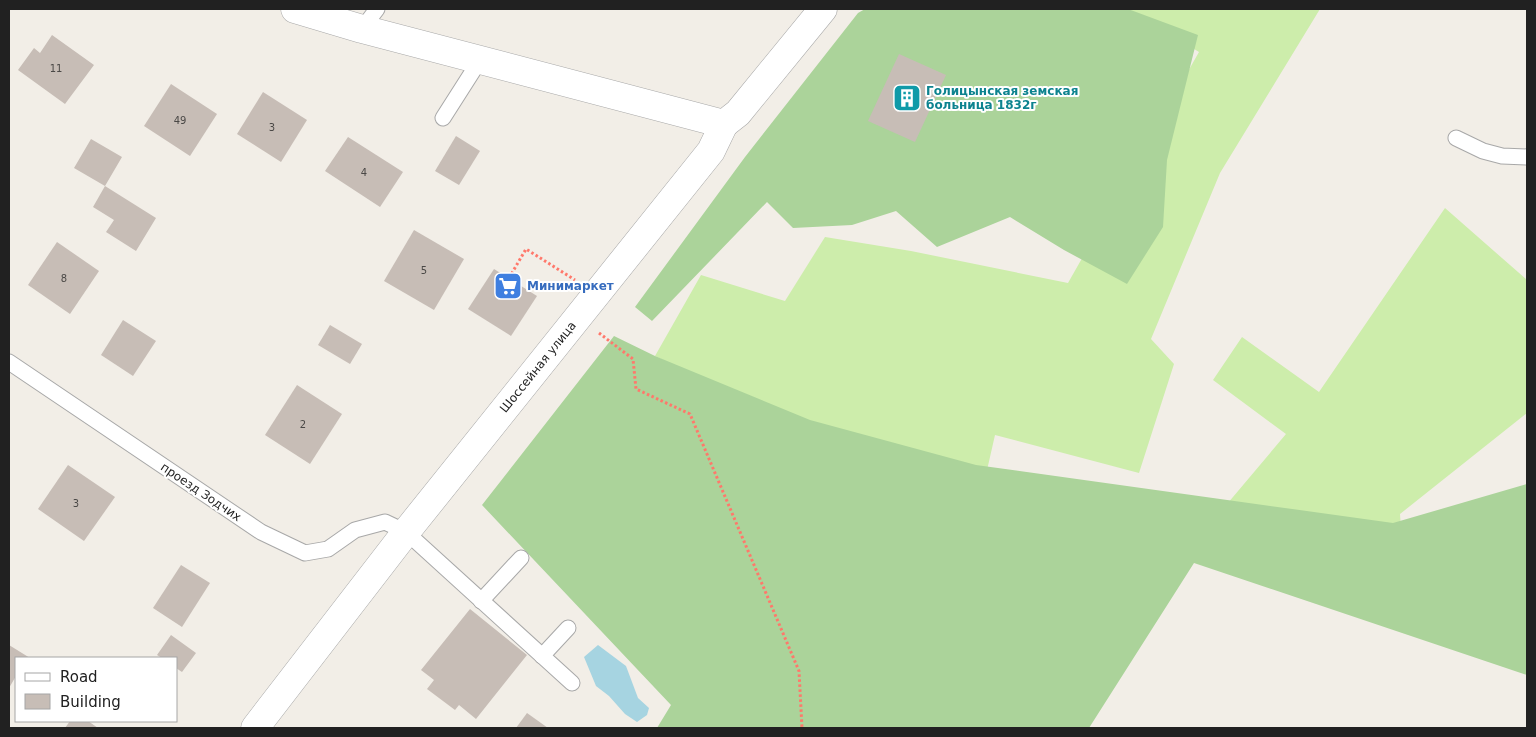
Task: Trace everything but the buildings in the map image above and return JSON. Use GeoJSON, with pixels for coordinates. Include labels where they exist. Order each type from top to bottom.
{"type":"FeatureCollection","features":[{"type":"Feature","properties":{"kind":"street"},"geometry":{"type":"LineString","coordinates":[[295,9],[370,19],[480,60],[724,124]]}},
{"type":"Feature","properties":{"kind":"street","name":"Шоссейная улица"},"geometry":{"type":"LineString","coordinates":[[255,728],[406,532],[711,151],[724,124],[738,113],[823,9]]}},
{"type":"Feature","properties":{"kind":"lane"},"geometry":{"type":"LineString","coordinates":[[444,118],[480,60]]}},
{"type":"Feature","properties":{"kind":"lane"},"geometry":{"type":"LineString","coordinates":[[1456,138],[1483,151],[1502,156],[1527,157]]}},
{"type":"Feature","properties":{"kind":"lane","name":"проезд Зодчих"},"geometry":{"type":"LineString","coordinates":[[9,362],[261,532],[305,553],[328,549],[354,530],[385,522],[406,532],[572,683]]}},
{"type":"Feature","properties":{"kind":"lane"},"geometry":{"type":"LineString","coordinates":[[481,601],[521,558]]}},
{"type":"Feature","properties":{"kind":"lane"},"geometry":{"type":"LineString","coordinates":[[542,656],[568,628]]}},
{"type":"Feature","properties":{"kind":"path"},"geometry":{"type":"LineString","coordinates":[[509,278],[526,249],[579,282]]}},
{"type":"Feature","properties":{"kind":"path"},"geometry":{"type":"LineString","coordinates":[[578,317],[633,359],[636,389],[690,414],[799,672],[802,728]]}},
{"type":"Feature","properties":{"kind":"green space"},"geometry":{"type":"Polygon","coordinates":[[[865,9],[1128,9],[1198,35],[1167,160],[1163,227],[1127,284],[1064,250],[1010,217],[937,247],[896,211],[852,225],[793,228],[767,202],[652,321],[635,307],[745,157],[858,13],[865,9]]]}},
{"type":"Feature","properties":{"kind":"green space"},"geometry":{"type":"Polygon","coordinates":[[[1128,9],[1320,9],[1220,173],[1151,339],[1174,364],[1139,473],[995,435],[985,479],[825,439],[655,356],[701,275],[785,301],[825,237],[911,251],[1068,283],[1199,52],[1128,9]]]}},
{"type":"Feature","properties":{"kind":"green space"},"geometry":{"type":"Polygon","coordinates":[[[1445,208],[1527,280],[1527,413],[1400,514],[1408,628],[1222,510],[1286,434],[1213,380],[1242,337],[1319,392],[1445,208]]]}},
{"type":"Feature","properties":{"kind":"green space"},"geometry":{"type":"Polygon","coordinates":[[[614,336],[655,356],[810,420],[976,465],[1393,523],[1527,484],[1527,675],[1194,563],[1089,728],[657,728],[671,705],[482,505],[614,336]]]}},
{"type":"Feature","properties":{"kind":"water"},"geometry":{"type":"Polygon","coordinates":[[[598,645],[626,666],[638,698],[649,708],[647,715],[637,722],[625,714],[609,696],[596,686],[584,657],[598,645]]]}},
{"type":"Feature","properties":{"kind":"place","name":"Голицынская земская больница 1832г"},"geometry":{"type":"Point","coordinates":[907,98]}},
{"type":"Feature","properties":{"kind":"place","name":"Минимаркет"},"geometry":{"type":"Point","coordinates":[508,286]}}]}
